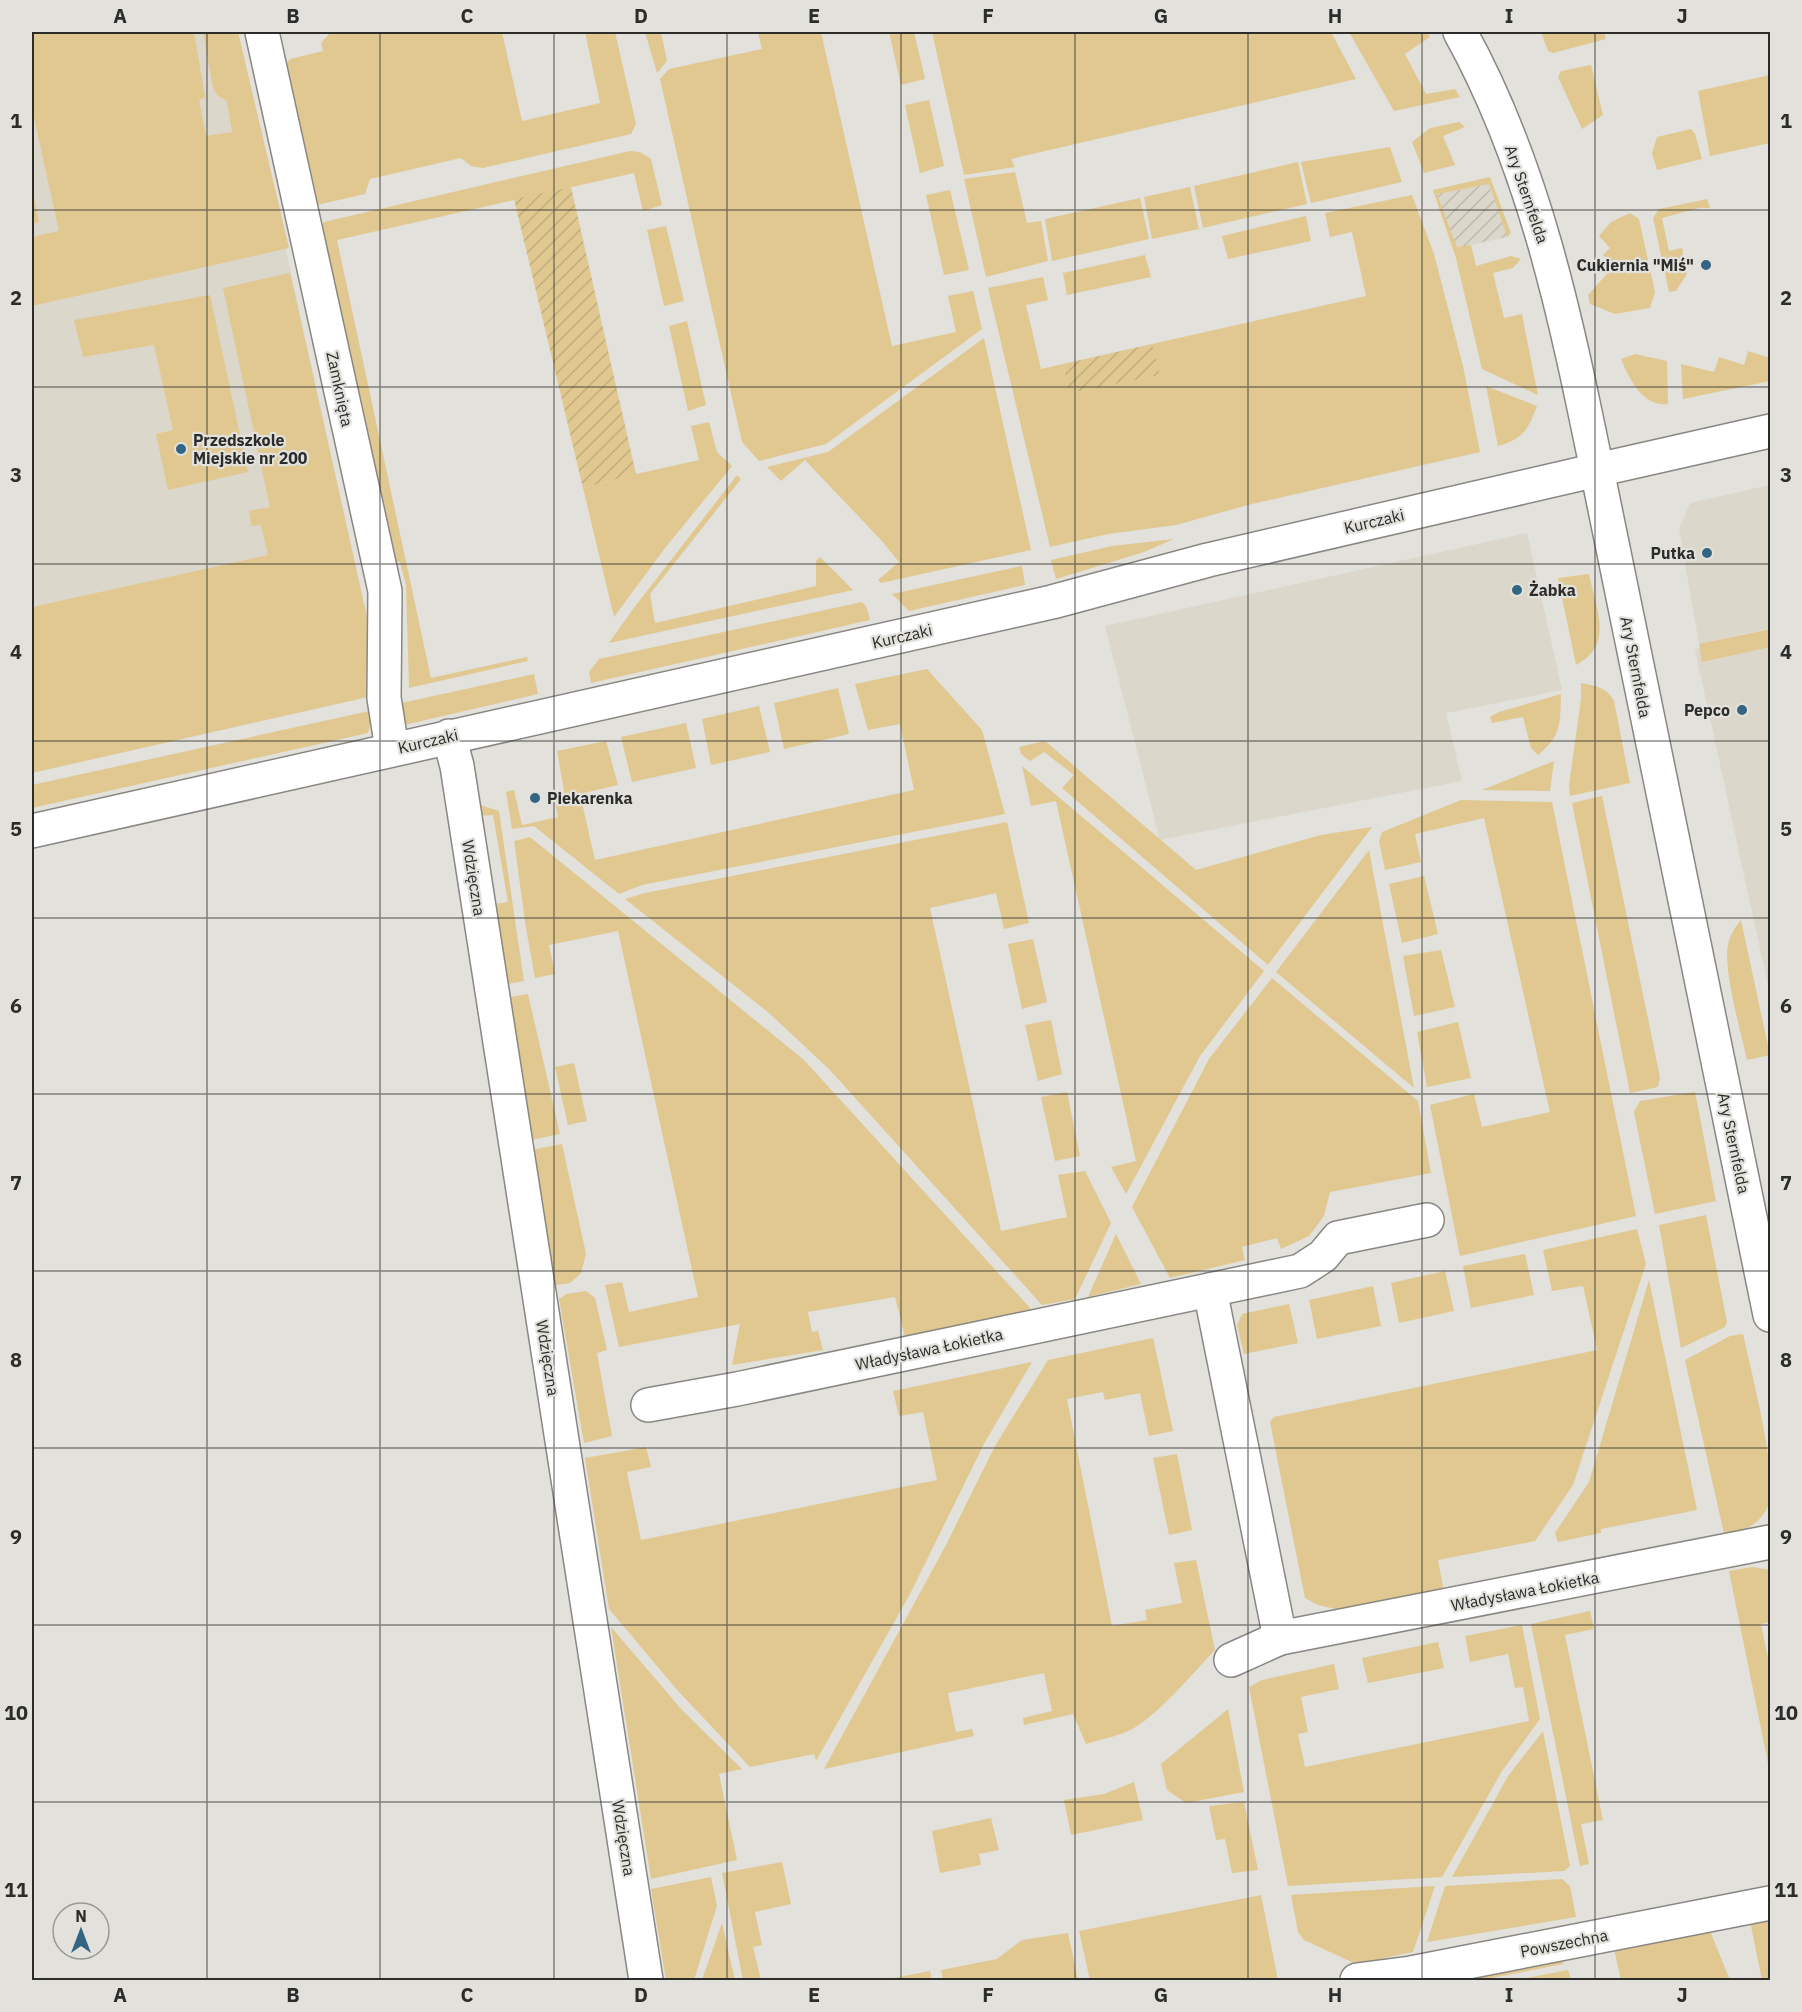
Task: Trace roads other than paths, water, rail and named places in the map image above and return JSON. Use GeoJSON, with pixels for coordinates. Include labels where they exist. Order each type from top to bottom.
{"type":"FeatureCollection","features":[{"type":"Feature","properties":{"kind":"street","name":"Zamknięta"},"geometry":{"type":"LineString","coordinates":[[262,32],[385,591],[384,698],[392,749]]}},
{"type":"Feature","properties":{"kind":"street","name":"Ary Sternfelda"},"geometry":{"type":"LineString","coordinates":[[1460,32],[1494,102],[1535,208],[1565,318],[1770,1315]]}},
{"type":"Feature","properties":{"kind":"street","name":"Kurczaki"},"geometry":{"type":"LineString","coordinates":[[32,831],[1052,602],[1208,560],[1770,431]]}},
{"type":"Feature","properties":{"kind":"street","name":"Wdzięczna"},"geometry":{"type":"LineString","coordinates":[[449,736],[458,775],[646,1980]]}},
{"type":"Feature","properties":{"kind":"street","name":"Władysława Łokietka"},"geometry":{"type":"LineString","coordinates":[[648,1405],[737,1389],[1300,1271],[1323,1256],[1338,1238],[1427,1221]]}},
{"type":"Feature","properties":{"kind":"street"},"geometry":{"type":"LineString","coordinates":[[1210,1290],[1280,1638]]}},
{"type":"Feature","properties":{"kind":"street","name":"Władysława Łokietka"},"geometry":{"type":"LineString","coordinates":[[1231,1660],[1280,1638],[1770,1542]]}},
{"type":"Feature","properties":{"kind":"street","name":"Powszechna"},"geometry":{"type":"LineString","coordinates":[[1357,1980],[1412,1977],[1770,1903]]}},
{"type":"Feature","properties":{"kind":"place","name":"Cukiernia \"Miś\""},"geometry":{"type":"Point","coordinates":[1706,265]}},
{"type":"Feature","properties":{"kind":"place","name":"Przedszkole Miejskie nr 200"},"geometry":{"type":"Point","coordinates":[181,449]}},
{"type":"Feature","properties":{"kind":"place","name":"Putka"},"geometry":{"type":"Point","coordinates":[1707,553]}},
{"type":"Feature","properties":{"kind":"place","name":"Żabka"},"geometry":{"type":"Point","coordinates":[1517,590]}},
{"type":"Feature","properties":{"kind":"place","name":"Pepco"},"geometry":{"type":"Point","coordinates":[1742,710]}},
{"type":"Feature","properties":{"kind":"place","name":"Piekarenka"},"geometry":{"type":"Point","coordinates":[535,798]}}]}
